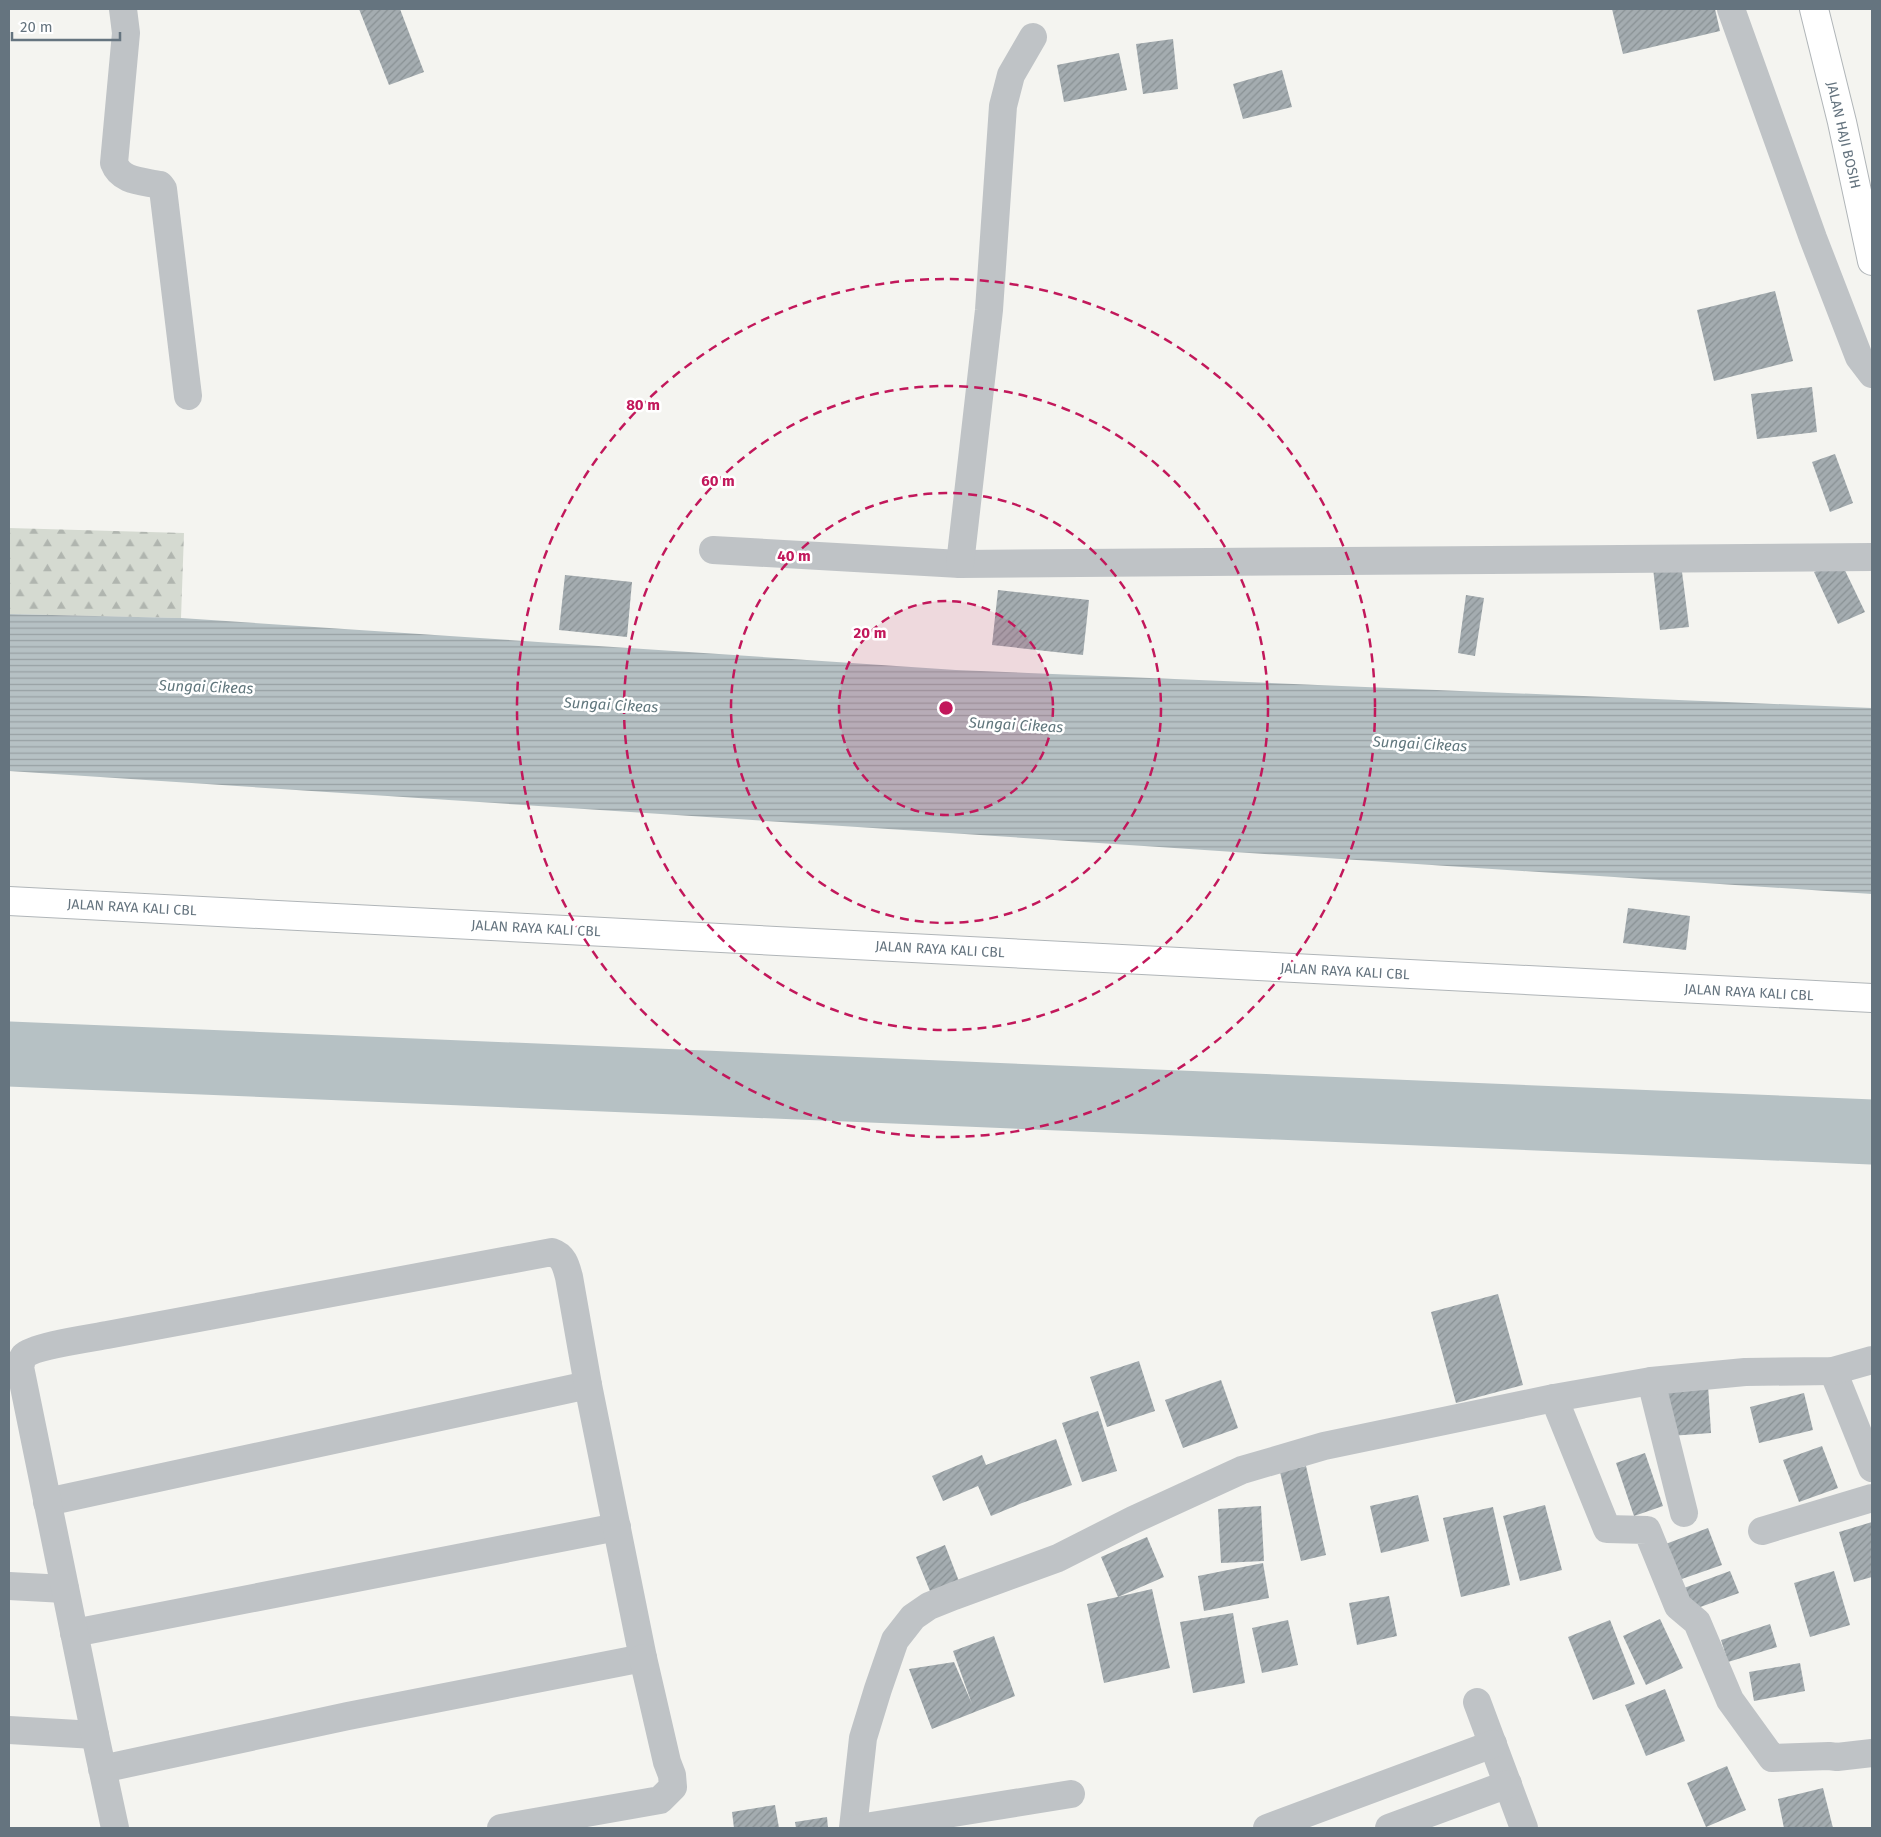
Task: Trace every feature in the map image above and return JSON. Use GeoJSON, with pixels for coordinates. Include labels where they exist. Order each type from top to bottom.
{"type":"FeatureCollection","features":[{"type":"Feature","properties":{"kind":"main road","name":"JALAN HAJI BOSIH"},"geometry":{"type":"LineString","coordinates":[[1814,9],[1842,122],[1872,261]]}},
{"type":"Feature","properties":{"kind":"main road","name":"JALAN RAYA KALI CBL"},"geometry":{"type":"LineString","coordinates":[[9,901],[1872,998]]}},
{"type":"Feature","properties":{"kind":"street"},"geometry":{"type":"LineString","coordinates":[[123,9],[126,32],[114,163],[116,169],[126,178],[160,185],[163,189],[188,396]]}},
{"type":"Feature","properties":{"kind":"street"},"geometry":{"type":"LineString","coordinates":[[1731,9],[1813,238],[1855,348],[1859,357],[1872,374]]}},
{"type":"Feature","properties":{"kind":"street"},"geometry":{"type":"LineString","coordinates":[[960,564],[989,310],[1003,106],[1011,75],[1033,37]]}},
{"type":"Feature","properties":{"kind":"street"},"geometry":{"type":"LineString","coordinates":[[713,550],[960,564],[1872,557]]}},
{"type":"Feature","properties":{"kind":"street"},"geometry":{"type":"LineString","coordinates":[[115,1828],[94,1735],[47,1502],[14,1367],[24,1356],[31,1352],[49,1347],[552,1252],[563,1260],[569,1277],[588,1385],[643,1658],[667,1762],[672,1775],[673,1787],[660,1800],[501,1828]]}},
{"type":"Feature","properties":{"kind":"street"},"geometry":{"type":"LineString","coordinates":[[854,1828],[863,1738],[878,1689],[895,1640],[913,1618],[929,1606],[1058,1558],[1133,1520],[1242,1470],[1324,1446],[1554,1398],[1651,1381],[1744,1372],[1833,1370],[1872,1360]]}},
{"type":"Feature","properties":{"kind":"street"},"geometry":{"type":"LineString","coordinates":[[1833,1370],[1872,1468]]}},
{"type":"Feature","properties":{"kind":"street"},"geometry":{"type":"LineString","coordinates":[[1651,1381],[1684,1513]]}},
{"type":"Feature","properties":{"kind":"street"},"geometry":{"type":"LineString","coordinates":[[47,1502],[588,1385]]}},
{"type":"Feature","properties":{"kind":"street"},"geometry":{"type":"LineString","coordinates":[[1554,1398],[1607,1529],[1647,1530],[1678,1606],[1697,1622],[1730,1700],[1772,1758],[1837,1757],[1872,1753]]}},
{"type":"Feature","properties":{"kind":"street"},"geometry":{"type":"LineString","coordinates":[[1762,1531],[1872,1498]]}},
{"type":"Feature","properties":{"kind":"street"},"geometry":{"type":"LineString","coordinates":[[74,1633],[617,1526]]}},
{"type":"Feature","properties":{"kind":"street"},"geometry":{"type":"LineString","coordinates":[[9,1586],[64,1589]]}},
{"type":"Feature","properties":{"kind":"street"},"geometry":{"type":"LineString","coordinates":[[102,1769],[348,1716],[643,1658]]}},
{"type":"Feature","properties":{"kind":"street"},"geometry":{"type":"LineString","coordinates":[[1477,1702],[1524,1828]]}},
{"type":"Feature","properties":{"kind":"street"},"geometry":{"type":"LineString","coordinates":[[9,1730],[94,1735]]}},
{"type":"Feature","properties":{"kind":"street"},"geometry":{"type":"LineString","coordinates":[[1266,1828],[1493,1744]]}},
{"type":"Feature","properties":{"kind":"street"},"geometry":{"type":"LineString","coordinates":[[1389,1828],[1508,1784]]}},
{"type":"Feature","properties":{"kind":"street"},"geometry":{"type":"LineString","coordinates":[[859,1828],[1070,1794]]}},
{"type":"Feature","properties":{"kind":"green space"},"geometry":{"type":"Polygon","coordinates":[[[9,528],[184,533],[181,618],[9,614],[9,528]]]}},
{"type":"Feature","properties":{"kind":"water","name":"Sungai Cikeas"},"geometry":{"type":"Polygon","coordinates":[[[9,614],[181,618],[956,670],[1872,708],[1872,894],[9,771],[9,614]]]}},
{"type":"Feature","properties":{"kind":"building"},"geometry":{"type":"Polygon","coordinates":[[[359,9],[400,9],[424,72],[389,85],[359,9]]]}},
{"type":"Feature","properties":{"kind":"building"},"geometry":{"type":"Polygon","coordinates":[[[1612,9],[1715,9],[1720,31],[1623,54],[1612,9]]]}},
{"type":"Feature","properties":{"kind":"building"},"geometry":{"type":"Polygon","coordinates":[[[1173,39],[1178,89],[1143,94],[1136,44],[1173,39]]]}},
{"type":"Feature","properties":{"kind":"building"},"geometry":{"type":"Polygon","coordinates":[[[1119,53],[1127,90],[1064,102],[1057,65],[1119,53]]]}},
{"type":"Feature","properties":{"kind":"building"},"geometry":{"type":"Polygon","coordinates":[[[1282,70],[1292,107],[1243,119],[1233,84],[1282,70]]]}},
{"type":"Feature","properties":{"kind":"building"},"geometry":{"type":"Polygon","coordinates":[[[1775,291],[1793,361],[1714,381],[1697,310],[1775,291]]]}},
{"type":"Feature","properties":{"kind":"building"},"geometry":{"type":"Polygon","coordinates":[[[1812,387],[1817,432],[1757,439],[1751,394],[1812,387]]]}},
{"type":"Feature","properties":{"kind":"building"},"geometry":{"type":"Polygon","coordinates":[[[1835,454],[1853,503],[1830,512],[1812,462],[1835,454]]]}},
{"type":"Feature","properties":{"kind":"building"},"geometry":{"type":"Polygon","coordinates":[[[1840,560],[1865,612],[1838,624],[1814,572],[1840,560]]]}},
{"type":"Feature","properties":{"kind":"building"},"geometry":{"type":"Polygon","coordinates":[[[1681,564],[1689,627],[1660,630],[1653,568],[1681,564]]]}},
{"type":"Feature","properties":{"kind":"building"},"geometry":{"type":"Polygon","coordinates":[[[565,575],[632,582],[627,637],[559,630],[565,575]]]}},
{"type":"Feature","properties":{"kind":"building"},"geometry":{"type":"Polygon","coordinates":[[[998,590],[1089,600],[1083,655],[992,645],[998,590]]]}},
{"type":"Feature","properties":{"kind":"building"},"geometry":{"type":"Polygon","coordinates":[[[1466,595],[1484,598],[1475,656],[1458,653],[1466,595]]]}},
{"type":"Feature","properties":{"kind":"building"},"geometry":{"type":"Polygon","coordinates":[[[1628,908],[1690,916],[1686,950],[1623,943],[1628,908]]]}},
{"type":"Feature","properties":{"kind":"building"},"geometry":{"type":"Polygon","coordinates":[[[1498,1294],[1523,1385],[1456,1403],[1431,1312],[1498,1294]]]}},
{"type":"Feature","properties":{"kind":"building"},"geometry":{"type":"Polygon","coordinates":[[[1139,1361],[1155,1411],[1107,1427],[1090,1377],[1139,1361]]]}},
{"type":"Feature","properties":{"kind":"building"},"geometry":{"type":"Polygon","coordinates":[[[1221,1380],[1238,1428],[1183,1448],[1165,1400],[1221,1380]]]}},
{"type":"Feature","properties":{"kind":"building"},"geometry":{"type":"Polygon","coordinates":[[[1708,1385],[1711,1433],[1670,1436],[1666,1387],[1708,1385]]]}},
{"type":"Feature","properties":{"kind":"building"},"geometry":{"type":"Polygon","coordinates":[[[1804,1393],[1813,1430],[1759,1443],[1750,1407],[1804,1393]]]}},
{"type":"Feature","properties":{"kind":"building"},"geometry":{"type":"Polygon","coordinates":[[[1098,1411],[1117,1471],[1082,1482],[1062,1423],[1098,1411]]]}},
{"type":"Feature","properties":{"kind":"building"},"geometry":{"type":"Polygon","coordinates":[[[1056,1439],[1072,1485],[991,1516],[978,1486],[943,1501],[932,1476],[982,1455],[986,1465],[1056,1439]]]}},
{"type":"Feature","properties":{"kind":"building"},"geometry":{"type":"Polygon","coordinates":[[[1822,1446],[1838,1488],[1799,1502],[1783,1460],[1822,1446]]]}},
{"type":"Feature","properties":{"kind":"building"},"geometry":{"type":"Polygon","coordinates":[[[1645,1453],[1663,1506],[1634,1516],[1616,1463],[1645,1453]]]}},
{"type":"Feature","properties":{"kind":"building"},"geometry":{"type":"Polygon","coordinates":[[[1306,1466],[1326,1555],[1301,1561],[1280,1472],[1306,1466]]]}},
{"type":"Feature","properties":{"kind":"building"},"geometry":{"type":"Polygon","coordinates":[[[1418,1495],[1429,1541],[1381,1553],[1370,1506],[1418,1495]]]}},
{"type":"Feature","properties":{"kind":"building"},"geometry":{"type":"Polygon","coordinates":[[[1545,1505],[1562,1570],[1520,1581],[1503,1516],[1545,1505]]]}},
{"type":"Feature","properties":{"kind":"building"},"geometry":{"type":"Polygon","coordinates":[[[1261,1506],[1264,1561],[1221,1563],[1218,1509],[1261,1506]]]}},
{"type":"Feature","properties":{"kind":"building"},"geometry":{"type":"Polygon","coordinates":[[[1493,1507],[1510,1585],[1461,1597],[1443,1518],[1493,1507]]]}},
{"type":"Feature","properties":{"kind":"building"},"geometry":{"type":"Polygon","coordinates":[[[1872,1522],[1872,1577],[1854,1582],[1839,1532],[1872,1522]]]}},
{"type":"Feature","properties":{"kind":"building"},"geometry":{"type":"Polygon","coordinates":[[[1708,1528],[1722,1565],[1676,1581],[1663,1545],[1708,1528]]]}},
{"type":"Feature","properties":{"kind":"building"},"geometry":{"type":"Polygon","coordinates":[[[1147,1537],[1164,1577],[1118,1597],[1101,1557],[1147,1537]]]}},
{"type":"Feature","properties":{"kind":"building"},"geometry":{"type":"Polygon","coordinates":[[[945,1545],[960,1584],[932,1596],[916,1557],[945,1545]]]}},
{"type":"Feature","properties":{"kind":"building"},"geometry":{"type":"Polygon","coordinates":[[[1263,1563],[1269,1598],[1204,1611],[1198,1576],[1263,1563]]]}},
{"type":"Feature","properties":{"kind":"building"},"geometry":{"type":"Polygon","coordinates":[[[1730,1571],[1739,1593],[1692,1610],[1684,1588],[1730,1571]]]}},
{"type":"Feature","properties":{"kind":"building"},"geometry":{"type":"Polygon","coordinates":[[[1834,1571],[1850,1625],[1810,1637],[1794,1583],[1834,1571]]]}},
{"type":"Feature","properties":{"kind":"building"},"geometry":{"type":"Polygon","coordinates":[[[1152,1589],[1170,1668],[1104,1683],[1087,1604],[1152,1589]]]}},
{"type":"Feature","properties":{"kind":"building"},"geometry":{"type":"Polygon","coordinates":[[[1389,1596],[1397,1636],[1357,1645],[1349,1603],[1389,1596]]]}},
{"type":"Feature","properties":{"kind":"building"},"geometry":{"type":"Polygon","coordinates":[[[1233,1613],[1245,1683],[1193,1693],[1180,1622],[1233,1613]]]}},
{"type":"Feature","properties":{"kind":"building"},"geometry":{"type":"Polygon","coordinates":[[[1660,1619],[1683,1668],[1646,1685],[1623,1636],[1660,1619]]]}},
{"type":"Feature","properties":{"kind":"building"},"geometry":{"type":"Polygon","coordinates":[[[1288,1620],[1298,1665],[1262,1673],[1252,1628],[1288,1620]]]}},
{"type":"Feature","properties":{"kind":"building"},"geometry":{"type":"Polygon","coordinates":[[[1610,1620],[1635,1684],[1593,1700],[1568,1637],[1610,1620]]]}},
{"type":"Feature","properties":{"kind":"building"},"geometry":{"type":"Polygon","coordinates":[[[1770,1624],[1777,1647],[1728,1662],[1721,1640],[1770,1624]]]}},
{"type":"Feature","properties":{"kind":"building"},"geometry":{"type":"Polygon","coordinates":[[[994,1636],[1015,1696],[932,1729],[909,1669],[954,1662],[972,1704],[953,1651],[994,1636]]]}},
{"type":"Feature","properties":{"kind":"building"},"geometry":{"type":"Polygon","coordinates":[[[1800,1663],[1805,1691],[1754,1701],[1749,1672],[1800,1663]]]}},
{"type":"Feature","properties":{"kind":"building"},"geometry":{"type":"Polygon","coordinates":[[[1665,1689],[1685,1741],[1646,1756],[1625,1705],[1665,1689]]]}},
{"type":"Feature","properties":{"kind":"building"},"geometry":{"type":"Polygon","coordinates":[[[1727,1766],[1746,1810],[1706,1827],[1687,1783],[1727,1766]]]}},
{"type":"Feature","properties":{"kind":"building"},"geometry":{"type":"Polygon","coordinates":[[[1823,1788],[1833,1828],[1784,1828],[1778,1799],[1823,1788]]]}},
{"type":"Feature","properties":{"kind":"building"},"geometry":{"type":"Polygon","coordinates":[[[775,1805],[779,1828],[734,1828],[732,1812],[775,1805]]]}},
{"type":"Feature","properties":{"kind":"building"},"geometry":{"type":"Polygon","coordinates":[[[827,1817],[828,1828],[796,1828],[795,1822],[827,1817]]]}},
{"type":"Feature","properties":{"kind":"waterway"},"geometry":{"type":"LineString","coordinates":[[9,1054],[1872,1132]]}}]}
